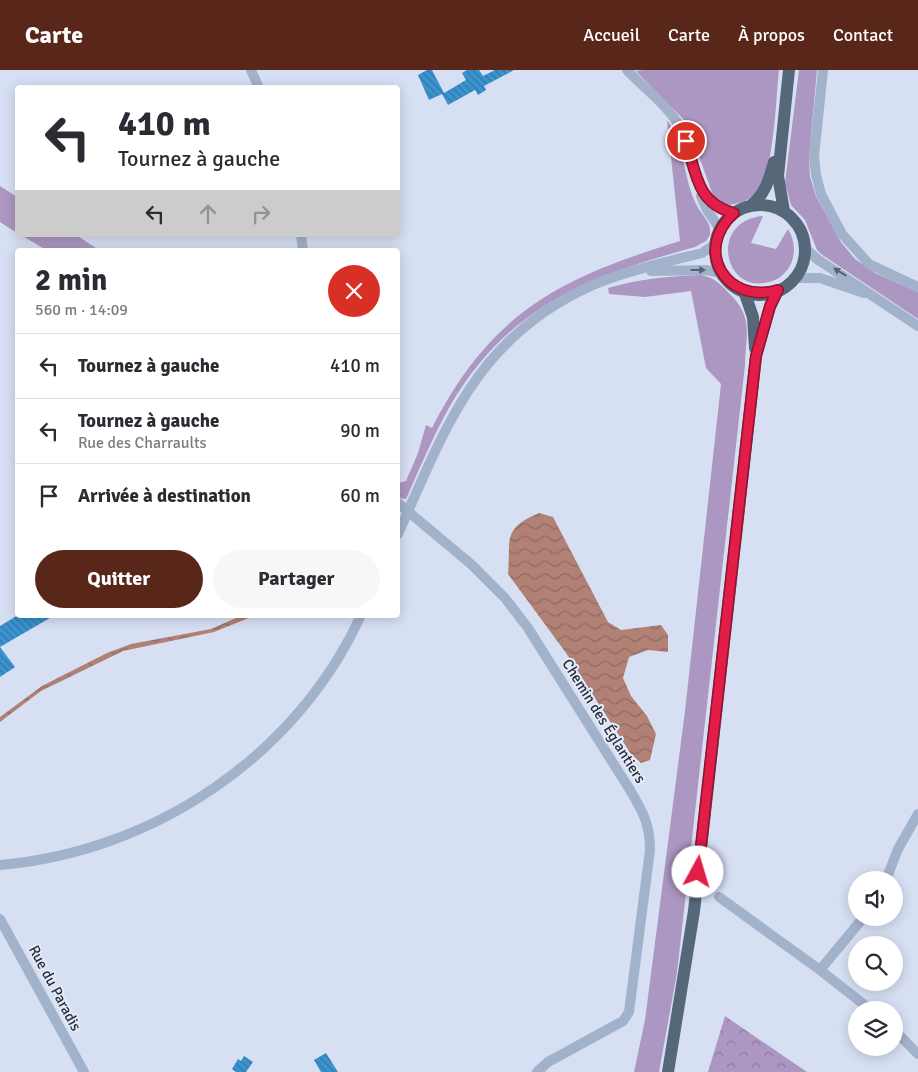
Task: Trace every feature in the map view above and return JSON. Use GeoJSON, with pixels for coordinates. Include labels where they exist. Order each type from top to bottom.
{"type":"FeatureCollection","features":[{"type":"Feature","properties":{"kind":"main road"},"geometry":{"type":"LineString","coordinates":[[782,131],[765,191],[760,199],[734,213],[720,229],[716,244],[716,259],[722,273],[731,284],[744,291],[761,294],[778,290],[794,278],[802,264],[805,248],[798,227],[784,211],[779,192],[778,176],[789,70]]}},
{"type":"Feature","properties":{"kind":"main road"},"geometry":{"type":"LineString","coordinates":[[750,206],[762,205],[784,211]]}},
{"type":"Feature","properties":{"kind":"main road"},"geometry":{"type":"LineString","coordinates":[[668,1072],[694,911],[756,356],[770,306],[778,290]]}},
{"type":"Feature","properties":{"kind":"main road"},"geometry":{"type":"LineString","coordinates":[[744,291],[753,317],[756,356]]}},
{"type":"Feature","properties":{"kind":"street"},"geometry":{"type":"LineString","coordinates":[[251,70],[258,85]]}},
{"type":"Feature","properties":{"kind":"street"},"geometry":{"type":"LineString","coordinates":[[627,70],[674,117],[681,128],[707,210],[720,229]]}},
{"type":"Feature","properties":{"kind":"street"},"geometry":{"type":"LineString","coordinates":[[823,70],[814,156],[821,194],[842,234],[869,264],[918,287]]}},
{"type":"Feature","properties":{"kind":"street"},"geometry":{"type":"LineString","coordinates":[[697,180],[709,202],[719,210],[734,213]]}},
{"type":"Feature","properties":{"kind":"street"},"geometry":{"type":"LineString","coordinates":[[400,529],[454,412],[478,375],[499,350],[538,318],[574,295],[594,285],[702,253],[716,244]]}},
{"type":"Feature","properties":{"kind":"street"},"geometry":{"type":"LineString","coordinates":[[805,248],[817,259],[918,326]]}},
{"type":"Feature","properties":{"kind":"street"},"geometry":{"type":"LineString","coordinates":[[638,271],[706,270],[722,273]]}},
{"type":"Feature","properties":{"kind":"street"},"geometry":{"type":"LineString","coordinates":[[794,278],[820,278],[875,296]]}},
{"type":"Feature","properties":{"kind":"street","name":"Chemin des Églantiers"},"geometry":{"type":"LineString","coordinates":[[400,504],[472,565],[505,598],[528,628],[643,812],[650,831],[650,850],[629,1012],[622,1021],[548,1062],[537,1072]]}},
{"type":"Feature","properties":{"kind":"street"},"geometry":{"type":"LineString","coordinates":[[0,865],[53,858],[119,839],[180,810],[224,781],[263,750],[297,715],[329,673],[359,618]]}},
{"type":"Feature","properties":{"kind":"street"},"geometry":{"type":"LineString","coordinates":[[889,871],[898,848],[918,814]]}},
{"type":"Feature","properties":{"kind":"street"},"geometry":{"type":"LineString","coordinates":[[719,897],[820,970],[859,1001]]}},
{"type":"Feature","properties":{"kind":"street","name":"Rue du Paradis"},"geometry":{"type":"LineString","coordinates":[[0,919],[84,1072]]}},
{"type":"Feature","properties":{"kind":"street"},"geometry":{"type":"LineString","coordinates":[[820,970],[856,926]]}},
{"type":"Feature","properties":{"kind":"street"},"geometry":{"type":"LineString","coordinates":[[903,1039],[918,1054]]}},
{"type":"Feature","properties":{"kind":"green space"},"geometry":{"type":"Polygon","coordinates":[[[779,70],[768,167],[758,191],[754,195],[744,201],[728,205],[720,203],[714,198],[687,123],[636,71],[779,70]]]}},
{"type":"Feature","properties":{"kind":"green space"},"geometry":{"type":"Polygon","coordinates":[[[799,70],[817,70],[809,158],[810,177],[816,196],[841,242],[855,259],[875,273],[918,292],[918,319],[821,254],[817,250],[805,220],[791,205],[785,183],[799,70]]]}},
{"type":"Feature","properties":{"kind":"green space"},"geometry":{"type":"Polygon","coordinates":[[[667,120],[681,151],[692,194],[709,226],[710,235],[706,241],[695,247],[621,270],[587,284],[555,300],[525,319],[498,343],[473,372],[444,417],[406,499],[400,498],[400,482],[406,481],[418,453],[426,425],[432,428],[455,388],[479,355],[505,328],[533,305],[564,286],[637,255],[680,241],[667,120]]]}},
{"type":"Feature","properties":{"kind":"green space"},"geometry":{"type":"Polygon","coordinates":[[[0,186],[15,196],[15,232],[0,222],[0,186]]]}},
{"type":"Feature","properties":{"kind":"green space"},"geometry":{"type":"Polygon","coordinates":[[[763,216],[751,243],[776,249],[788,229],[793,242],[794,252],[790,266],[784,274],[769,282],[754,283],[741,278],[733,268],[728,256],[729,243],[734,230],[746,221],[763,216]]]}},
{"type":"Feature","properties":{"kind":"green space"},"geometry":{"type":"Polygon","coordinates":[[[24,237],[79,237],[96,248],[43,248],[24,237]]]}},
{"type":"Feature","properties":{"kind":"green space"},"geometry":{"type":"Polygon","coordinates":[[[701,275],[709,277],[727,291],[736,300],[745,317],[747,334],[745,365],[677,973],[659,1072],[634,1072],[645,1020],[685,711],[721,384],[706,368],[691,291],[645,297],[609,294],[608,288],[654,278],[701,275]]]}},
{"type":"Feature","properties":{"kind":"green space"},"geometry":{"type":"Polygon","coordinates":[[[725,1016],[807,1072],[708,1072],[725,1016]]]}},
{"type":"Feature","properties":{"kind":"water"},"geometry":{"type":"Polygon","coordinates":[[[539,513],[553,517],[608,622],[621,630],[661,625],[668,635],[668,652],[648,650],[629,657],[623,678],[631,696],[647,716],[656,734],[650,760],[641,763],[631,754],[566,653],[508,574],[509,543],[514,530],[519,524],[539,513]]]}},
{"type":"Feature","properties":{"kind":"water"},"geometry":{"type":"Polygon","coordinates":[[[236,618],[249,618],[214,632],[123,651],[41,691],[0,722],[0,717],[42,686],[107,653],[131,644],[211,629],[236,618]]]}},
{"type":"Feature","properties":{"kind":"building"},"geometry":{"type":"Polygon","coordinates":[[[427,70],[432,70],[444,93],[466,80],[462,73],[467,70],[479,70],[483,76],[495,70],[514,70],[484,86],[486,90],[478,95],[475,90],[448,105],[442,94],[429,100],[418,75],[427,70]]]}},
{"type":"Feature","properties":{"kind":"building"},"geometry":{"type":"Polygon","coordinates":[[[15,617],[50,618],[0,647],[0,626],[15,617]]]}},
{"type":"Feature","properties":{"kind":"building"},"geometry":{"type":"Polygon","coordinates":[[[0,647],[15,667],[0,677],[0,647]]]}},
{"type":"Feature","properties":{"kind":"building"},"geometry":{"type":"Polygon","coordinates":[[[326,1053],[338,1072],[321,1072],[314,1060],[326,1053]]]}},
{"type":"Feature","properties":{"kind":"building"},"geometry":{"type":"Polygon","coordinates":[[[244,1056],[253,1062],[246,1072],[236,1072],[232,1069],[238,1059],[241,1061],[244,1056]]]}},
{"type":"Feature","properties":{"kind":"route"},"geometry":{"type":"LineString","coordinates":[[686,141],[697,180],[709,202],[719,210],[734,213],[726,220],[717,236],[716,259],[722,273],[731,284],[744,291],[755,294],[767,294],[778,290],[770,306],[760,336],[756,356],[698,872]]}}]}
